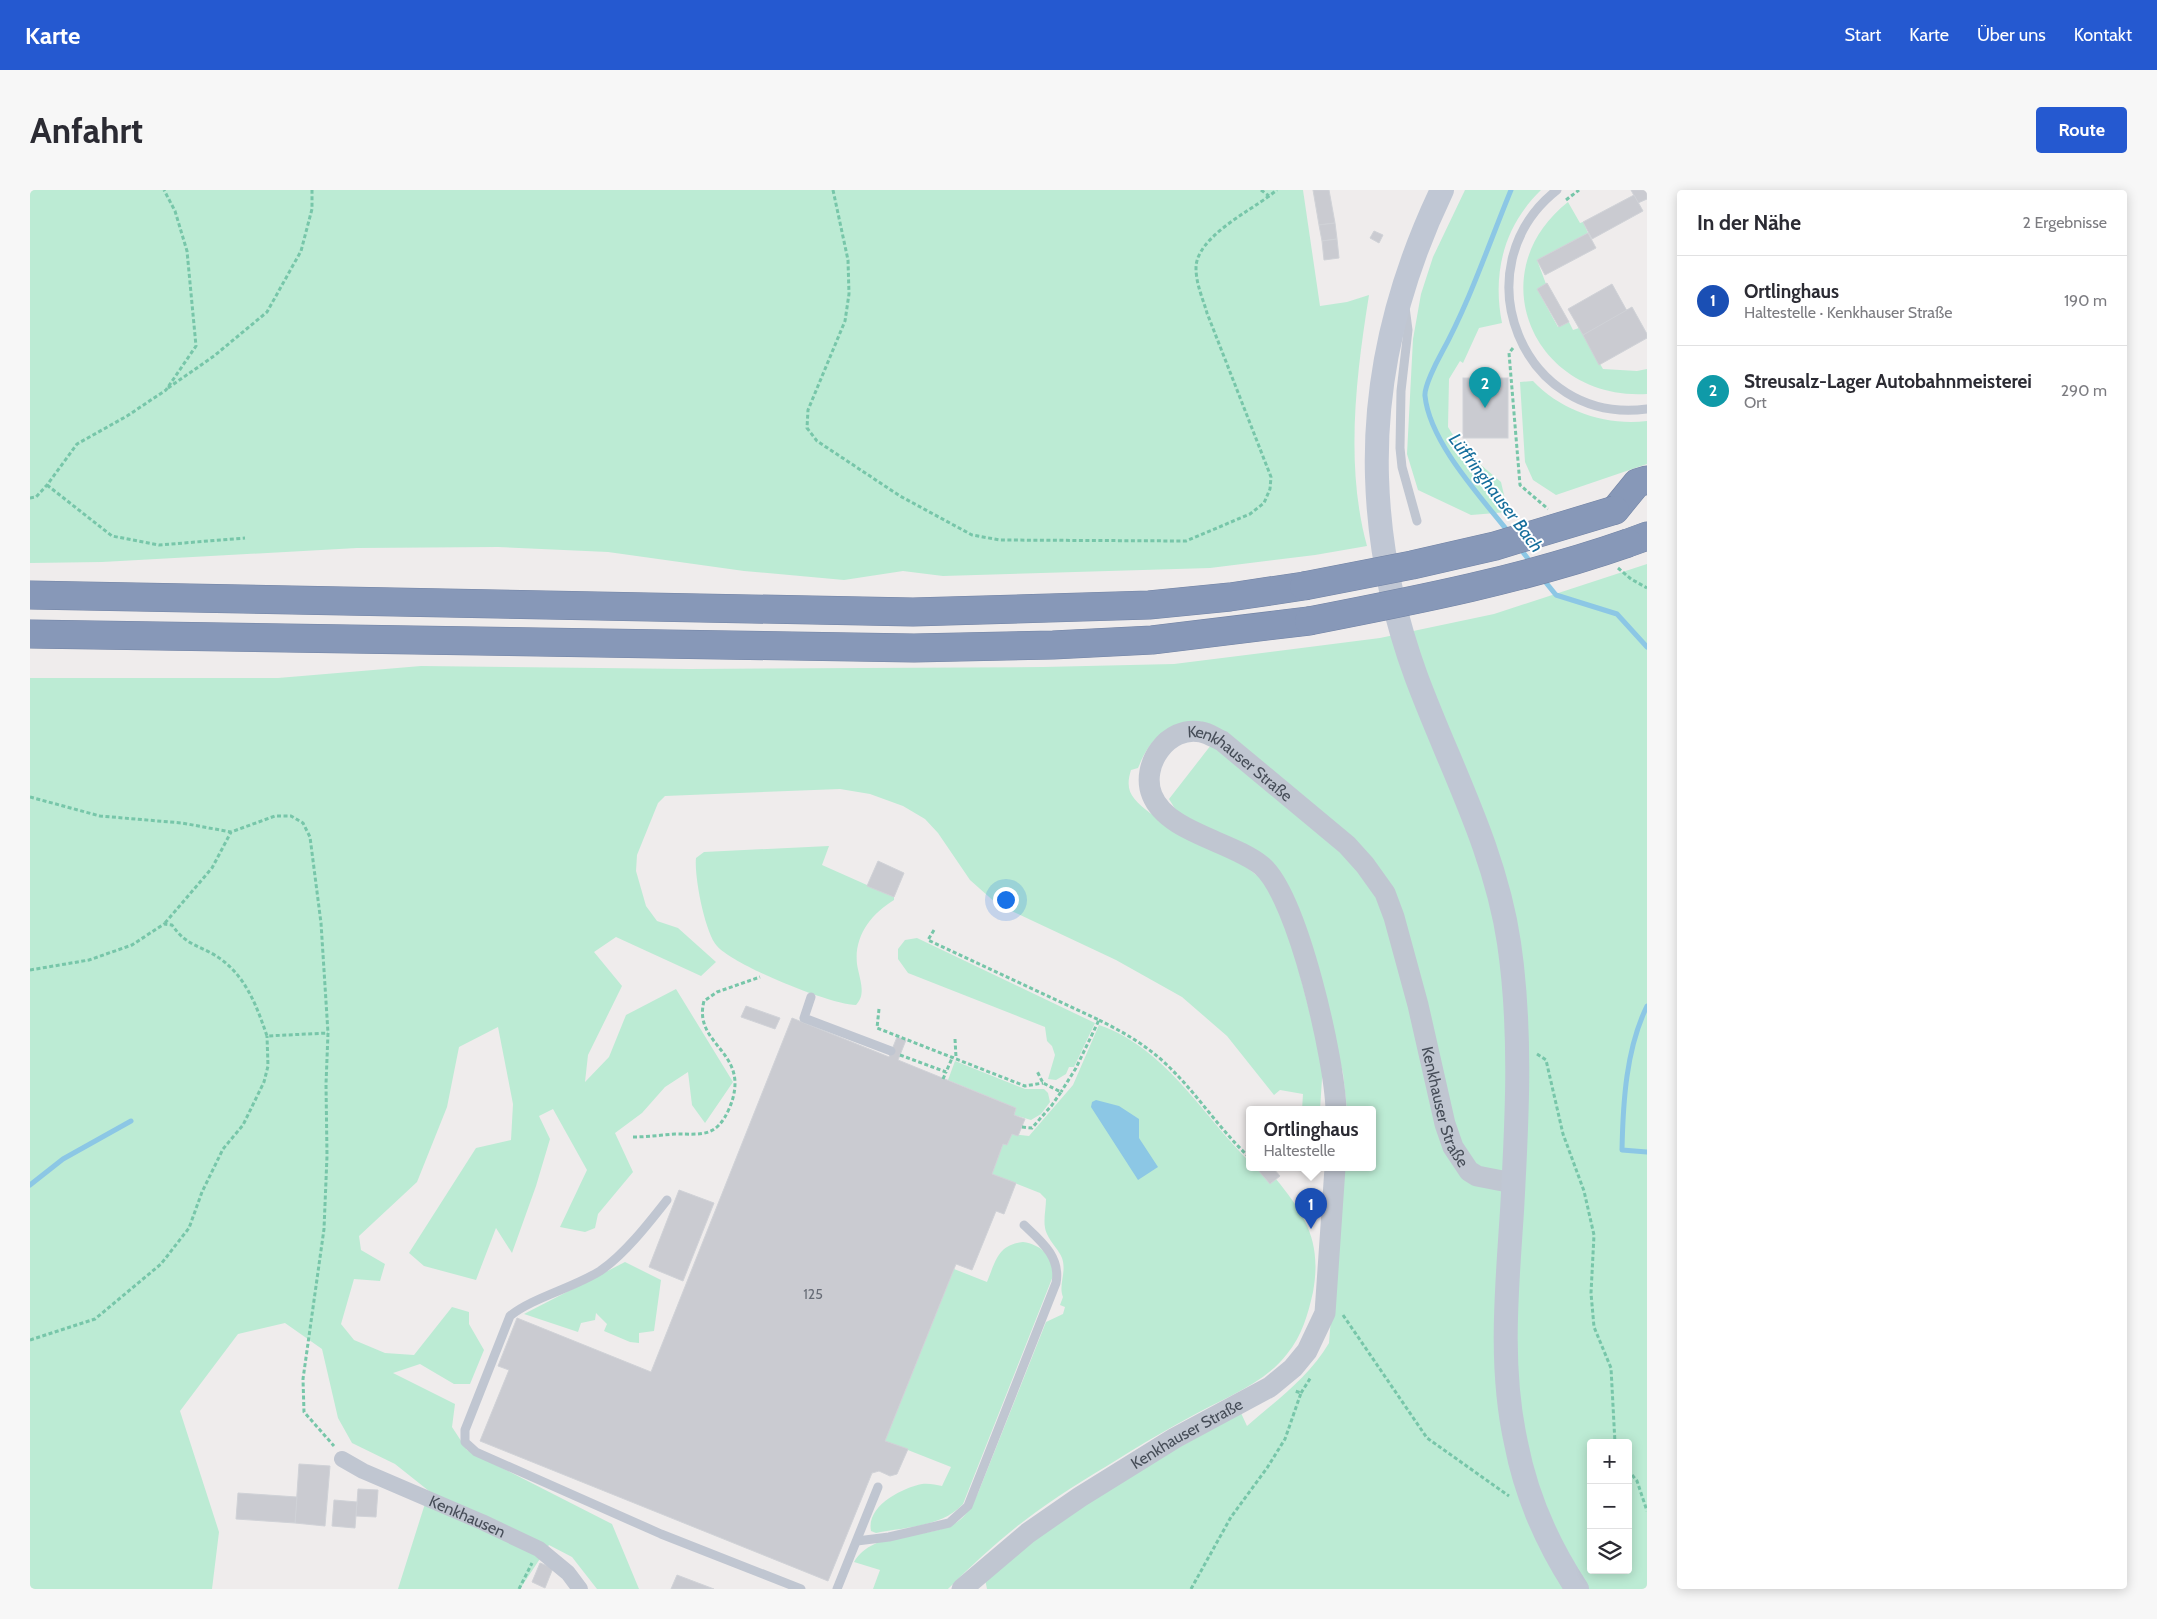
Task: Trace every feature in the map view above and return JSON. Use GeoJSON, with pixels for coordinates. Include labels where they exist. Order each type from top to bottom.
{"type":"FeatureCollection","features":[{"type":"Feature","properties":{"kind":"highway"},"geometry":{"type":"LineString","coordinates":[[1615,510],[1637,483],[1647,480]]}},
{"type":"Feature","properties":{"kind":"highway"},"geometry":{"type":"LineString","coordinates":[[30,595],[913,612],[1149,605],[1230,597],[1304,586],[1412,565],[1495,546],[1615,510],[1647,498]]}},
{"type":"Feature","properties":{"kind":"highway"},"geometry":{"type":"LineString","coordinates":[[30,634],[914,648],[1053,645],[1152,640],[1309,621],[1420,600],[1504,580],[1641,541]]}},
{"type":"Feature","properties":{"kind":"main road"},"geometry":{"type":"LineString","coordinates":[[1442,190],[1422,234],[1400,297],[1390,339],[1380,401],[1377,462],[1382,544],[1401,631],[1481,833],[1495,875],[1505,917],[1513,969],[1517,1042],[1513,1183],[1506,1315],[1507,1374],[1516,1443],[1536,1509],[1553,1547],[1577,1589]]}},
{"type":"Feature","properties":{"kind":"street","name":"Kenkhauser Straße"},"geometry":{"type":"LineString","coordinates":[[1336,1106],[1332,1068],[1322,1023],[1288,909],[1272,877],[1261,865],[1242,853],[1180,824],[1163,811],[1152,795],[1149,779],[1152,760],[1160,748],[1170,739],[1184,732],[1201,732],[1222,741],[1347,845],[1365,865],[1385,894],[1394,917],[1418,1005],[1445,1124],[1453,1147],[1469,1171],[1477,1176],[1493,1181],[1513,1183]]}},
{"type":"Feature","properties":{"kind":"street","name":"Kenkhauser Straße"},"geometry":{"type":"LineString","coordinates":[[962,1589],[1028,1533],[1080,1497],[1175,1438],[1270,1387],[1307,1351],[1325,1313],[1335,1171]]}},
{"type":"Feature","properties":{"kind":"street","name":"Kenkhausen"},"geometry":{"type":"LineString","coordinates":[[342,1459],[363,1471],[482,1522],[539,1549],[568,1573],[580,1589]]}},
{"type":"Feature","properties":{"kind":"lane"},"geometry":{"type":"LineString","coordinates":[[1557,190],[1530,217],[1512,257],[1508,286],[1510,308],[1519,339],[1532,362],[1543,374],[1577,398],[1616,410],[1647,409]]}},
{"type":"Feature","properties":{"kind":"lane"},"geometry":{"type":"LineString","coordinates":[[1400,297],[1407,312],[1408,330],[1402,391],[1400,448],[1402,467],[1417,521]]}},
{"type":"Feature","properties":{"kind":"lane"},"geometry":{"type":"LineString","coordinates":[[811,997],[804,1018],[896,1053]]}},
{"type":"Feature","properties":{"kind":"lane"},"geometry":{"type":"LineString","coordinates":[[667,1200],[642,1230],[600,1271],[568,1288],[517,1310],[510,1316],[466,1430],[464,1442],[476,1452],[661,1534],[801,1589]]}},
{"type":"Feature","properties":{"kind":"lane"},"geometry":{"type":"LineString","coordinates":[[857,1541],[897,1535],[949,1523],[968,1506],[1057,1277],[1053,1258],[1024,1225]]}},
{"type":"Feature","properties":{"kind":"lane"},"geometry":{"type":"LineString","coordinates":[[837,1589],[878,1487]]}},
{"type":"Feature","properties":{"kind":"path"},"geometry":{"type":"LineString","coordinates":[[164,190],[175,211],[187,251],[196,346],[166,390]]}},
{"type":"Feature","properties":{"kind":"path"},"geometry":{"type":"LineString","coordinates":[[30,498],[36,497],[47,485],[77,444],[127,416],[166,390],[214,356],[267,312],[300,251],[312,209],[312,190]]}},
{"type":"Feature","properties":{"kind":"path"},"geometry":{"type":"LineString","coordinates":[[833,190],[848,260],[849,294],[845,320],[808,410],[808,428],[817,441],[900,496],[972,535],[1000,540],[1147,542],[1186,541],[1231,524],[1250,514],[1264,503],[1270,489],[1270,477],[1198,286],[1196,266],[1201,250],[1214,236],[1277,190]]}},
{"type":"Feature","properties":{"kind":"path"},"geometry":{"type":"LineString","coordinates":[[1261,190],[1269,196]]}},
{"type":"Feature","properties":{"kind":"path"},"geometry":{"type":"LineString","coordinates":[[1562,202],[1579,190]]}},
{"type":"Feature","properties":{"kind":"path"},"geometry":{"type":"LineString","coordinates":[[1519,339],[1509,353],[1520,485],[1549,510]]}},
{"type":"Feature","properties":{"kind":"path"},"geometry":{"type":"LineString","coordinates":[[47,485],[112,536],[159,545],[245,538]]}},
{"type":"Feature","properties":{"kind":"path"},"geometry":{"type":"LineString","coordinates":[[1616,567],[1631,579],[1647,588]]}},
{"type":"Feature","properties":{"kind":"path"},"geometry":{"type":"LineString","coordinates":[[30,797],[100,816],[182,823],[230,832],[275,816],[291,816],[303,823],[310,837],[321,924],[328,1033],[326,1084],[328,1156],[324,1229],[303,1379],[304,1412],[338,1451],[342,1459]]}},
{"type":"Feature","properties":{"kind":"path"},"geometry":{"type":"LineString","coordinates":[[30,970],[89,960],[132,945],[164,924],[212,868],[230,832]]}},
{"type":"Feature","properties":{"kind":"path"},"geometry":{"type":"LineString","coordinates":[[30,1340],[95,1319],[161,1264],[189,1228],[202,1192],[223,1149],[244,1125],[264,1082],[268,1066],[267,1036],[254,1000],[234,972],[221,960],[182,939],[172,925],[164,924]]}},
{"type":"Feature","properties":{"kind":"path"},"geometry":{"type":"LineString","coordinates":[[934,930],[928,940],[1099,1020],[1134,1039],[1167,1064],[1246,1153]]}},
{"type":"Feature","properties":{"kind":"path"},"geometry":{"type":"LineString","coordinates":[[633,1137],[701,1135],[717,1127],[735,1094],[736,1082],[732,1068],[702,1023],[704,1001],[717,992],[760,977]]}},
{"type":"Feature","properties":{"kind":"path"},"geometry":{"type":"LineString","coordinates":[[879,1009],[877,1028],[1025,1086],[1043,1083]]}},
{"type":"Feature","properties":{"kind":"path"},"geometry":{"type":"LineString","coordinates":[[1022,1127],[1032,1128],[1052,1105],[1076,1068],[1099,1020]]}},
{"type":"Feature","properties":{"kind":"path"},"geometry":{"type":"LineString","coordinates":[[267,1036],[328,1033]]}},
{"type":"Feature","properties":{"kind":"path"},"geometry":{"type":"LineString","coordinates":[[943,1079],[954,1057],[955,1038]]}},
{"type":"Feature","properties":{"kind":"path"},"geometry":{"type":"LineString","coordinates":[[1517,1042],[1546,1060],[1562,1134],[1584,1191],[1594,1235],[1591,1293],[1594,1326],[1611,1368],[1615,1439]]}},
{"type":"Feature","properties":{"kind":"path"},"geometry":{"type":"LineString","coordinates":[[896,1053],[946,1072]]}},
{"type":"Feature","properties":{"kind":"path"},"geometry":{"type":"LineString","coordinates":[[1037,1071],[1043,1083],[1060,1092]]}},
{"type":"Feature","properties":{"kind":"path"},"geometry":{"type":"LineString","coordinates":[[1338,1309],[1427,1438],[1516,1501],[1536,1509]]}},
{"type":"Feature","properties":{"kind":"path"},"geometry":{"type":"LineString","coordinates":[[1190,1589],[1231,1517],[1268,1468],[1285,1439],[1301,1393],[1315,1371]]}},
{"type":"Feature","properties":{"kind":"path"},"geometry":{"type":"LineString","coordinates":[[1283,1376],[1290,1378],[1295,1391],[1301,1393]]}},
{"type":"Feature","properties":{"kind":"path"},"geometry":{"type":"LineString","coordinates":[[1632,1475],[1637,1481],[1647,1511]]}},
{"type":"Feature","properties":{"kind":"path"},"geometry":{"type":"LineString","coordinates":[[519,1589],[539,1549]]}},
{"type":"Feature","properties":{"kind":"green space"},"geometry":{"type":"Polygon","coordinates":[[[30,190],[1303,190],[1320,306],[1347,302],[1369,295],[1360,357],[1355,421],[1356,484],[1360,516],[1367,546],[1315,555],[1210,568],[943,576],[903,571],[844,580],[744,571],[608,552],[498,547],[357,548],[102,562],[30,563],[30,190]]]}},
{"type":"Feature","properties":{"kind":"green space"},"geometry":{"type":"Polygon","coordinates":[[[1465,190],[1541,190],[1518,219],[1504,251],[1500,268],[1499,286],[1502,323],[1479,328],[1463,363],[1460,361],[1449,379],[1448,427],[1461,448],[1501,482],[1508,512],[1471,515],[1418,490],[1407,454],[1413,339],[1421,294],[1433,257],[1465,190]]]}},
{"type":"Feature","properties":{"kind":"green space"},"geometry":{"type":"Polygon","coordinates":[[[1568,202],[1580,223],[1583,222],[1588,233],[1537,260],[1546,284],[1537,289],[1558,327],[1569,322],[1573,330],[1579,328],[1603,369],[1637,371],[1647,369],[1647,394],[1607,391],[1574,377],[1549,355],[1531,327],[1524,296],[1526,263],[1541,231],[1568,202]]]}},
{"type":"Feature","properties":{"kind":"green space"},"geometry":{"type":"Polygon","coordinates":[[[1533,381],[1557,401],[1585,414],[1616,421],[1647,421],[1647,464],[1556,495],[1533,480],[1525,462],[1520,382],[1533,381]]]}},
{"type":"Feature","properties":{"kind":"green space"},"geometry":{"type":"Polygon","coordinates":[[[1647,564],[1647,1589],[987,1589],[985,1579],[1034,1540],[1131,1474],[1241,1413],[1247,1426],[1292,1388],[1312,1367],[1329,1343],[1343,1171],[1376,1171],[1376,1106],[1347,1106],[1343,1073],[1287,885],[1177,812],[1169,799],[1211,745],[1184,723],[1155,739],[1146,751],[1138,768],[1131,770],[1129,790],[1135,799],[1150,813],[1245,866],[1260,878],[1274,895],[1289,933],[1323,1063],[1320,1106],[1302,1106],[1303,1094],[1280,1090],[1274,1095],[1227,1036],[1182,997],[1116,960],[997,904],[970,880],[938,833],[925,819],[903,806],[870,794],[840,789],[665,796],[658,803],[637,855],[636,871],[646,906],[657,921],[678,928],[716,962],[701,976],[616,937],[594,952],[622,986],[588,1055],[585,1082],[609,1057],[626,1015],[676,989],[733,1082],[705,1123],[692,1105],[688,1072],[665,1087],[642,1113],[615,1133],[633,1172],[598,1214],[595,1228],[585,1232],[560,1227],[587,1170],[553,1109],[539,1116],[550,1139],[536,1186],[512,1253],[496,1228],[476,1280],[424,1266],[409,1253],[476,1148],[511,1140],[513,1104],[498,1027],[459,1047],[447,1107],[417,1182],[359,1236],[361,1250],[385,1264],[380,1281],[354,1279],[341,1324],[354,1340],[385,1353],[414,1355],[452,1307],[469,1312],[469,1324],[484,1350],[470,1384],[454,1384],[420,1364],[393,1373],[455,1404],[452,1427],[467,1450],[612,1524],[639,1589],[597,1589],[572,1557],[549,1545],[520,1589],[398,1589],[429,1491],[395,1464],[352,1443],[338,1418],[322,1349],[285,1323],[238,1334],[180,1411],[219,1532],[212,1589],[30,1589],[30,678],[278,678],[421,666],[690,669],[1043,667],[1174,664],[1380,638],[1494,614],[1647,564]]]}},
{"type":"Feature","properties":{"kind":"green space"},"geometry":{"type":"Polygon","coordinates":[[[829,846],[822,865],[894,897],[894,900],[871,919],[861,935],[858,944],[857,964],[862,991],[856,1005],[826,998],[783,983],[727,954],[717,946],[708,929],[699,890],[696,858],[704,852],[829,846]]]}},
{"type":"Feature","properties":{"kind":"green space"},"geometry":{"type":"Polygon","coordinates":[[[917,938],[1095,1023],[1074,1067],[1069,1067],[1066,1074],[1056,1080],[1048,1079],[1055,1055],[1052,1046],[1047,1041],[1045,1027],[908,973],[898,959],[898,949],[905,940],[917,938]]]}},
{"type":"Feature","properties":{"kind":"green space"},"geometry":{"type":"Polygon","coordinates":[[[1099,1025],[1123,1036],[1164,1066],[1182,1084],[1246,1158],[1246,1171],[1259,1171],[1270,1184],[1276,1179],[1296,1205],[1309,1231],[1313,1244],[1315,1274],[1313,1292],[1304,1324],[1297,1340],[1287,1354],[1277,1365],[1254,1383],[1153,1438],[1059,1496],[1001,1539],[948,1589],[873,1589],[880,1570],[854,1562],[864,1551],[876,1543],[935,1531],[949,1526],[961,1519],[969,1510],[978,1493],[1046,1322],[1063,1314],[1065,1307],[1060,1305],[1063,1297],[1061,1288],[1063,1263],[1061,1255],[1046,1230],[1044,1222],[1046,1199],[1040,1193],[992,1174],[1003,1144],[1007,1145],[1012,1134],[1029,1136],[1073,1085],[1099,1025]]]}},
{"type":"Feature","properties":{"kind":"green space"},"geometry":{"type":"Polygon","coordinates":[[[955,1061],[1025,1089],[1044,1089],[1048,1093],[1050,1102],[1041,1114],[1031,1120],[1014,1115],[1016,1108],[948,1080],[955,1061]]]}},
{"type":"Feature","properties":{"kind":"green space"},"geometry":{"type":"Polygon","coordinates":[[[1023,1242],[1036,1246],[1049,1257],[1053,1276],[963,1504],[954,1512],[934,1522],[876,1533],[871,1531],[871,1522],[874,1514],[887,1500],[914,1486],[930,1484],[942,1486],[951,1467],[885,1441],[954,1269],[987,1282],[996,1260],[1003,1250],[1008,1246],[1023,1242]]]}},
{"type":"Feature","properties":{"kind":"green space"},"geometry":{"type":"Polygon","coordinates":[[[625,1262],[661,1280],[654,1331],[639,1333],[639,1343],[630,1342],[604,1331],[607,1324],[596,1313],[595,1320],[581,1323],[578,1332],[524,1314],[625,1262]]]}},
{"type":"Feature","properties":{"kind":"water"},"geometry":{"type":"Polygon","coordinates":[[[1096,1100],[1119,1106],[1139,1119],[1139,1138],[1158,1167],[1138,1180],[1091,1107],[1092,1102],[1096,1100]]]}},
{"type":"Feature","properties":{"kind":"building"},"geometry":{"type":"Polygon","coordinates":[[[1313,190],[1329,190],[1335,223],[1319,225],[1313,190]]]}},
{"type":"Feature","properties":{"kind":"building"},"geometry":{"type":"Polygon","coordinates":[[[1631,190],[1647,190],[1647,199],[1638,203],[1631,190]]]}},
{"type":"Feature","properties":{"kind":"building"},"geometry":{"type":"Polygon","coordinates":[[[1634,195],[1643,211],[1592,239],[1583,222],[1634,195]]]}},
{"type":"Feature","properties":{"kind":"building"},"geometry":{"type":"Polygon","coordinates":[[[1335,223],[1337,239],[1322,241],[1319,225],[1335,223]]]}},
{"type":"Feature","properties":{"kind":"building"},"geometry":{"type":"Polygon","coordinates":[[[1374,231],[1383,235],[1379,243],[1370,238],[1374,231]]]}},
{"type":"Feature","properties":{"kind":"building"},"geometry":{"type":"Polygon","coordinates":[[[1588,233],[1596,248],[1545,275],[1537,260],[1588,233]]]}},
{"type":"Feature","properties":{"kind":"building"},"geometry":{"type":"Polygon","coordinates":[[[1337,239],[1339,258],[1324,260],[1322,241],[1337,239]]]}},
{"type":"Feature","properties":{"kind":"building"},"geometry":{"type":"Polygon","coordinates":[[[1547,283],[1569,322],[1559,327],[1537,289],[1547,283]]]}},
{"type":"Feature","properties":{"kind":"building"},"geometry":{"type":"Polygon","coordinates":[[[1612,284],[1627,311],[1583,335],[1568,309],[1612,284]]]}},
{"type":"Feature","properties":{"kind":"building"},"geometry":{"type":"Polygon","coordinates":[[[1632,307],[1647,334],[1647,338],[1599,365],[1583,335],[1632,307]]]}},
{"type":"Feature","properties":{"kind":"building"},"geometry":{"type":"Polygon","coordinates":[[[1463,378],[1508,378],[1508,438],[1463,438],[1463,378]]]}},
{"type":"Feature","properties":{"kind":"building"},"geometry":{"type":"Polygon","coordinates":[[[878,861],[904,873],[894,897],[867,886],[878,861]]]}},
{"type":"Feature","properties":{"kind":"building"},"geometry":{"type":"Polygon","coordinates":[[[746,1006],[780,1018],[775,1029],[741,1017],[746,1006]]]}},
{"type":"Feature","properties":{"kind":"building"},"geometry":{"type":"Polygon","coordinates":[[[792,1018],[889,1057],[897,1037],[906,1040],[898,1060],[1016,1108],[1014,1115],[1025,1119],[1018,1136],[1012,1134],[1007,1145],[1003,1144],[992,1174],[1016,1183],[1004,1214],[996,1211],[972,1270],[956,1264],[885,1441],[908,1449],[897,1474],[890,1476],[879,1471],[872,1473],[828,1581],[480,1441],[509,1370],[498,1366],[517,1318],[651,1372],[792,1018]]]}},
{"type":"Feature","properties":{"kind":"building"},"geometry":{"type":"Polygon","coordinates":[[[1259,1171],[1276,1171],[1280,1176],[1270,1184],[1259,1171]]]}},
{"type":"Feature","properties":{"kind":"building"},"geometry":{"type":"Polygon","coordinates":[[[679,1190],[714,1203],[683,1281],[649,1267],[679,1190]]]}},
{"type":"Feature","properties":{"kind":"building"},"geometry":{"type":"Polygon","coordinates":[[[299,1464],[330,1466],[325,1526],[295,1523],[299,1464]]]}},
{"type":"Feature","properties":{"kind":"building"},"geometry":{"type":"Polygon","coordinates":[[[358,1489],[378,1490],[376,1517],[356,1516],[358,1489]]]}},
{"type":"Feature","properties":{"kind":"building"},"geometry":{"type":"Polygon","coordinates":[[[238,1493],[297,1497],[295,1523],[236,1519],[238,1493]]]}},
{"type":"Feature","properties":{"kind":"building"},"geometry":{"type":"Polygon","coordinates":[[[334,1500],[357,1502],[355,1528],[332,1526],[334,1500]]]}},
{"type":"Feature","properties":{"kind":"building"},"geometry":{"type":"Polygon","coordinates":[[[540,1563],[553,1568],[545,1588],[532,1582],[540,1563]]]}},
{"type":"Feature","properties":{"kind":"building"},"geometry":{"type":"Polygon","coordinates":[[[677,1575],[714,1589],[671,1589],[677,1575]]]}},
{"type":"Feature","properties":{"kind":"waterway","name":"Lüffringhauser Bach"},"geometry":{"type":"LineString","coordinates":[[1510,534],[1446,451],[1429,414],[1425,392],[1436,363],[1470,294],[1511,190]]}},
{"type":"Feature","properties":{"kind":"waterway","name":"Lüffringhauser Bach"},"geometry":{"type":"LineString","coordinates":[[1519,547],[1532,564]]}},
{"type":"Feature","properties":{"kind":"waterway","name":"Lüffringhauser Bach"},"geometry":{"type":"LineString","coordinates":[[1543,579],[1556,595],[1617,614],[1647,647]]}},
{"type":"Feature","properties":{"kind":"waterway","name":"Lüffringhauser Bach"},"geometry":{"type":"LineString","coordinates":[[1647,1006],[1634,1040],[1630,1058],[1623,1113],[1622,1150],[1647,1152]]}},
{"type":"Feature","properties":{"kind":"waterway"},"geometry":{"type":"LineString","coordinates":[[30,1185],[63,1159],[131,1121]]}},
{"type":"Feature","properties":{"kind":"place","name":"Streusalz-Lager Autobahnmeisterei"},"geometry":{"type":"Point","coordinates":[1485,408]}},
{"type":"Feature","properties":{"kind":"place","name":"Ortlinghaus"},"geometry":{"type":"Point","coordinates":[1311,1229]}}]}
